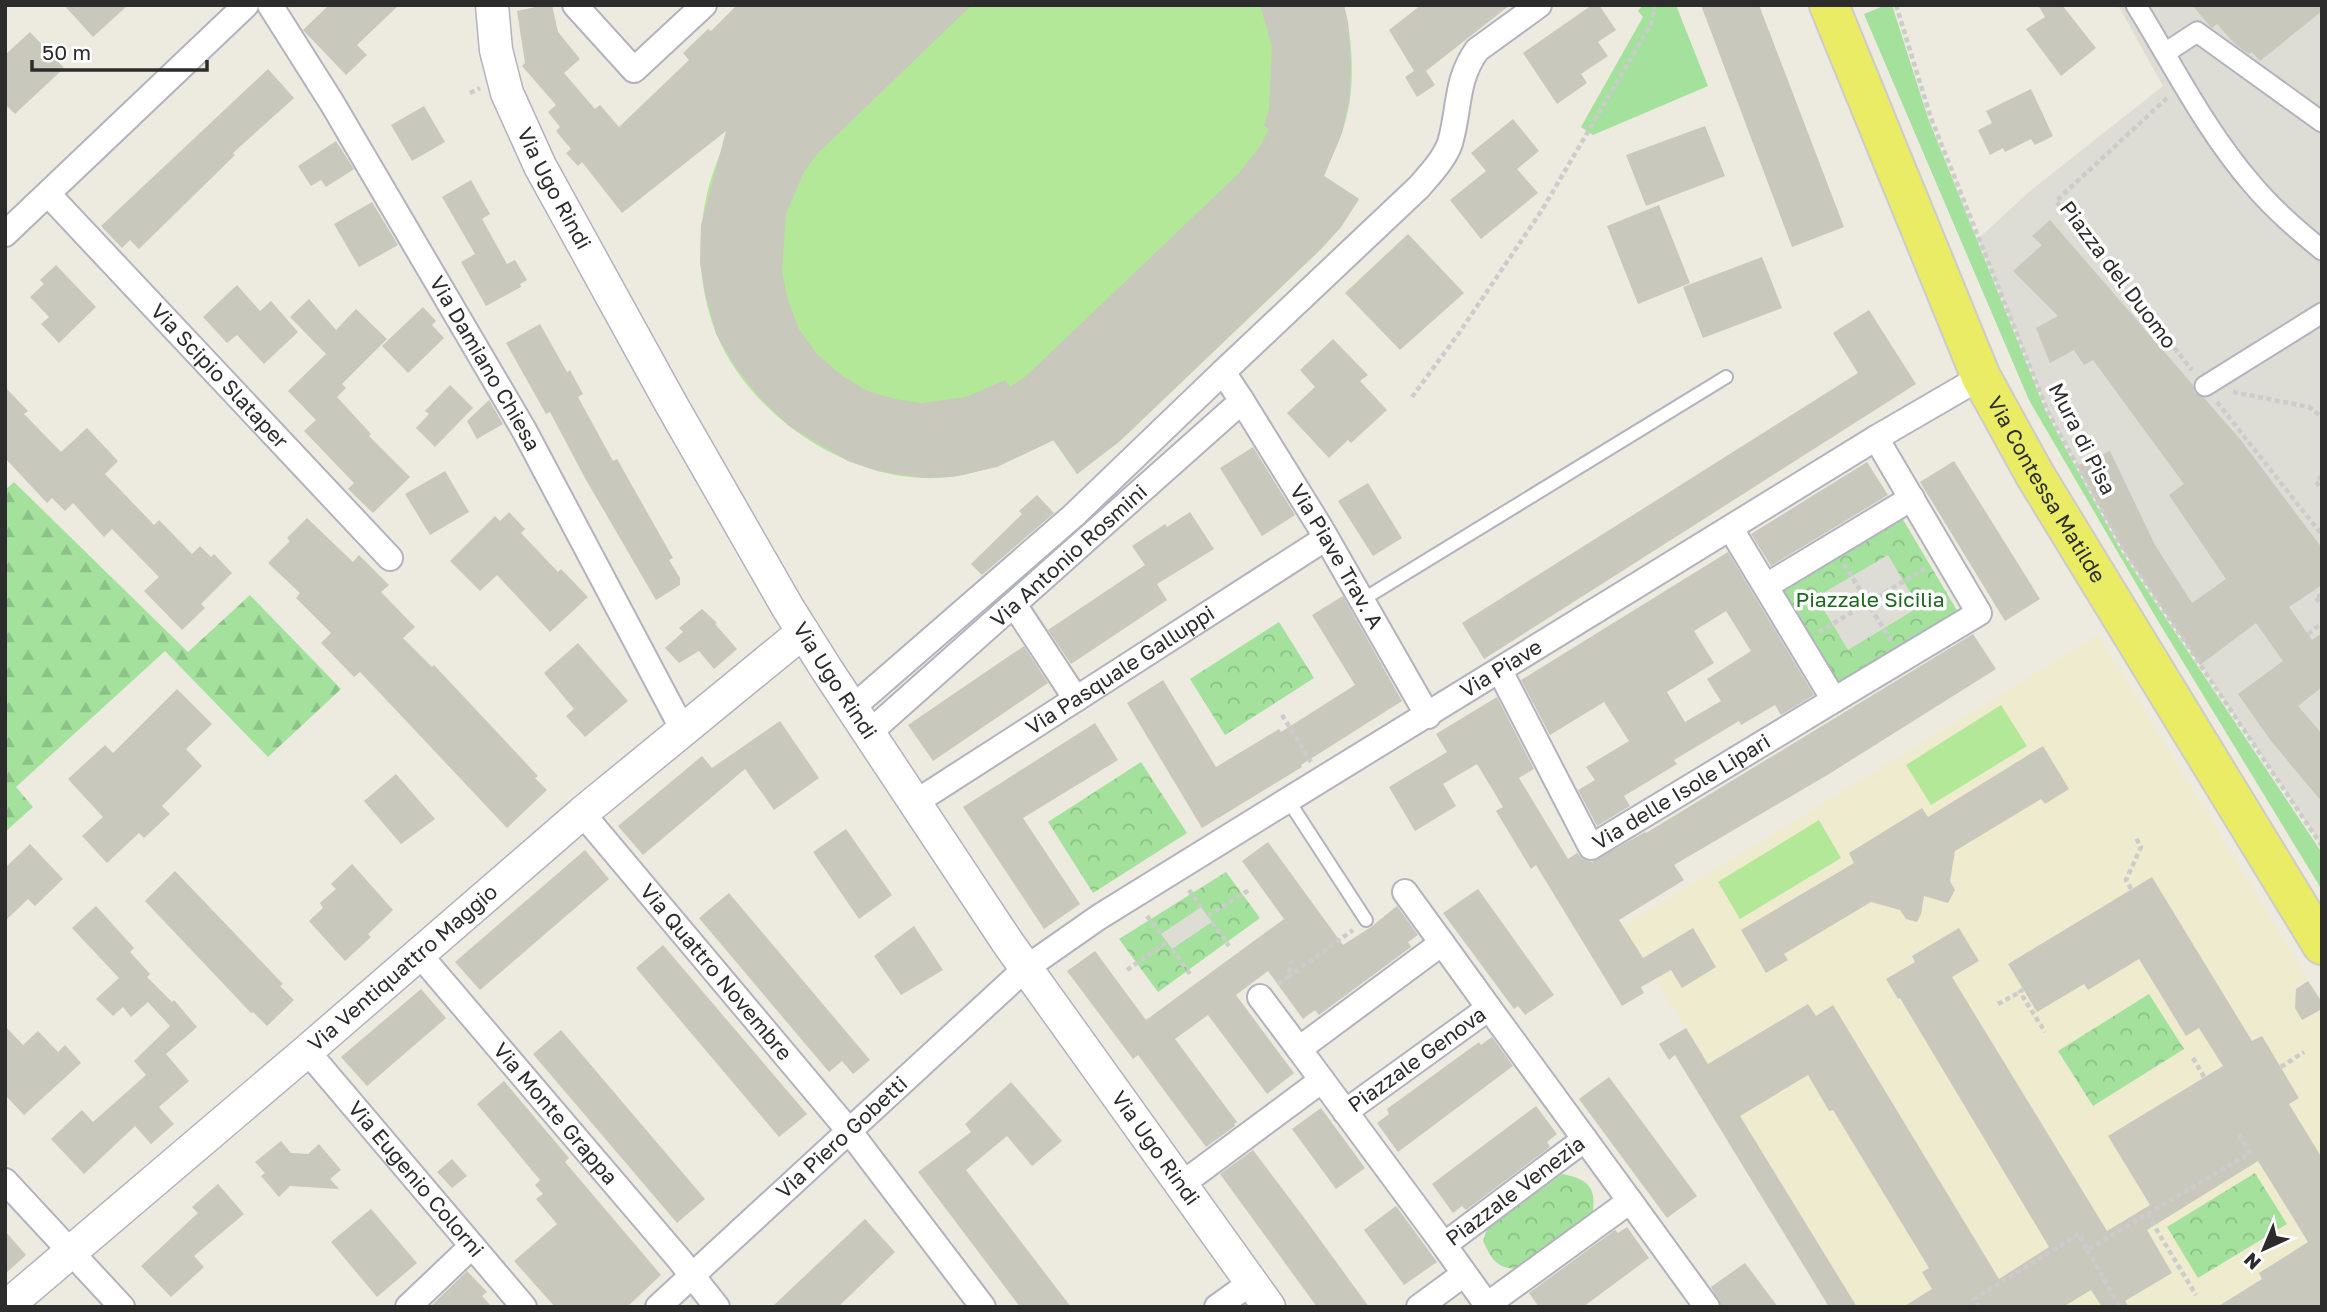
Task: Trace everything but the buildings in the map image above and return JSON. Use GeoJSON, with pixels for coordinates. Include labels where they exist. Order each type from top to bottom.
{"type":"FeatureCollection","features":[{"type":"Feature","properties":{"kind":"main road","name":"Via Contessa Matilde"},"geometry":{"type":"LineString","coordinates":[[1829,5],[1980,377],[2035,475],[2322,946]]}},
{"type":"Feature","properties":{"kind":"street"},"geometry":{"type":"LineString","coordinates":[[5,234],[246,5]]}},
{"type":"Feature","properties":{"kind":"street","name":"Via Damiano Chiesa"},"geometry":{"type":"LineString","coordinates":[[270,5],[332,103],[524,430],[683,730]]}},
{"type":"Feature","properties":{"kind":"street","name":"Via Ugo Rindi"},"geometry":{"type":"LineString","coordinates":[[492,5],[498,62],[507,93],[535,156],[676,414],[803,632],[1026,968],[1261,1294]]}},
{"type":"Feature","properties":{"kind":"street"},"geometry":{"type":"LineString","coordinates":[[575,5],[634,70],[704,5]]}},
{"type":"Feature","properties":{"kind":"street","name":"Via Antonio Rosmini"},"geometry":{"type":"LineString","coordinates":[[861,720],[1419,187],[1450,143],[1461,81],[1471,59],[1477,50],[1539,5]]}},
{"type":"Feature","properties":{"kind":"street"},"geometry":{"type":"LineString","coordinates":[[2136,5],[2224,149],[2288,222],[2322,250]]}},
{"type":"Feature","properties":{"kind":"street"},"geometry":{"type":"LineString","coordinates":[[2167,56],[2197,32],[2322,122]]}},
{"type":"Feature","properties":{"kind":"street","name":"Via Scipio Slataper"},"geometry":{"type":"LineString","coordinates":[[48,194],[390,558]]}},
{"type":"Feature","properties":{"kind":"street"},"geometry":{"type":"LineString","coordinates":[[2205,386],[2322,313]]}},
{"type":"Feature","properties":{"kind":"street"},"geometry":{"type":"LineString","coordinates":[[1223,372],[1242,401]]}},
{"type":"Feature","properties":{"kind":"street","name":"Via Piave"},"geometry":{"type":"LineString","coordinates":[[1026,968],[1099,917],[1876,438],[1980,377]]}},
{"type":"Feature","properties":{"kind":"street","name":"Via Antonio Rosmini"},"geometry":{"type":"LineString","coordinates":[[861,720],[1014,606],[1242,401]]}},
{"type":"Feature","properties":{"kind":"street","name":"Via Piave Trav. A"},"geometry":{"type":"LineString","coordinates":[[1242,401],[1326,538],[1428,716]]}},
{"type":"Feature","properties":{"kind":"street"},"geometry":{"type":"LineString","coordinates":[[1731,529],[1834,700],[1979,613],[1876,438]]}},
{"type":"Feature","properties":{"kind":"street"},"geometry":{"type":"LineString","coordinates":[[1766,586],[1912,498]]}},
{"type":"Feature","properties":{"kind":"street","name":"Via Pasquale Galluppi"},"geometry":{"type":"LineString","coordinates":[[916,802],[1326,538]]}},
{"type":"Feature","properties":{"kind":"street"},"geometry":{"type":"LineString","coordinates":[[1014,606],[1076,699]]}},
{"type":"Feature","properties":{"kind":"street","name":"Via Ventiquattro Maggio"},"geometry":{"type":"LineString","coordinates":[[6,1307],[582,813],[803,632]]}},
{"type":"Feature","properties":{"kind":"street","name":"Via delle Isole Lipari"},"geometry":{"type":"LineString","coordinates":[[1500,671],[1591,848],[1834,700]]}},
{"type":"Feature","properties":{"kind":"street","name":"Via Quattro Novembre"},"geometry":{"type":"LineString","coordinates":[[582,813],[850,1132],[983,1307]]}},
{"type":"Feature","properties":{"kind":"street","name":"Piazzale Genova"},"geometry":{"type":"LineString","coordinates":[[1260,997],[1345,1112],[1489,1008],[1405,892]]}},
{"type":"Feature","properties":{"kind":"street"},"geometry":{"type":"LineString","coordinates":[[1298,1049],[1442,943]]}},
{"type":"Feature","properties":{"kind":"street","name":"Via Monte Grappa"},"geometry":{"type":"LineString","coordinates":[[419,954],[717,1307]]}},
{"type":"Feature","properties":{"kind":"street","name":"Via Piero Gobetti"},"geometry":{"type":"LineString","coordinates":[[658,1307],[1026,968]]}},
{"type":"Feature","properties":{"kind":"street"},"geometry":{"type":"LineString","coordinates":[[1489,1008],[1585,1139]]}},
{"type":"Feature","properties":{"kind":"street","name":"Via Eugenio Colorni"},"geometry":{"type":"LineString","coordinates":[[307,1051],[524,1307]]}},
{"type":"Feature","properties":{"kind":"street","name":"Piazzale Genova"},"geometry":{"type":"LineString","coordinates":[[1182,1184],[1322,1080]]}},
{"type":"Feature","properties":{"kind":"street"},"geometry":{"type":"LineString","coordinates":[[1345,1112],[1444,1245]]}},
{"type":"Feature","properties":{"kind":"street","name":"Piazzale Venezia"},"geometry":{"type":"LineString","coordinates":[[1585,1139],[1630,1201],[1488,1306],[1444,1245],[1585,1139]]}},
{"type":"Feature","properties":{"kind":"street"},"geometry":{"type":"LineString","coordinates":[[5,1181],[122,1307]]}},
{"type":"Feature","properties":{"kind":"street"},"geometry":{"type":"LineString","coordinates":[[1630,1201],[1707,1307]]}},
{"type":"Feature","properties":{"kind":"street"},"geometry":{"type":"LineString","coordinates":[[408,1307],[472,1246]]}},
{"type":"Feature","properties":{"kind":"street","name":"Piazzale Venezia"},"geometry":{"type":"LineString","coordinates":[[1419,1307],[1464,1274]]}},
{"type":"Feature","properties":{"kind":"street"},"geometry":{"type":"LineString","coordinates":[[1217,1307],[1261,1294]]}},
{"type":"Feature","properties":{"kind":"lane"},"geometry":{"type":"LineString","coordinates":[[1362,600],[1726,377]]}},
{"type":"Feature","properties":{"kind":"lane"},"geometry":{"type":"LineString","coordinates":[[1288,800],[1366,920]]}},
{"type":"Feature","properties":{"kind":"path"},"geometry":{"type":"LineString","coordinates":[[1412,397],[1542,210],[1651,24],[1656,5]]}},
{"type":"Feature","properties":{"kind":"path","name":"Mura di Pisa"},"geometry":{"type":"LineString","coordinates":[[1896,5],[1931,118],[2048,412],[2123,550],[2322,846]]}},
{"type":"Feature","properties":{"kind":"path","name":"Piazza del Duomo"},"geometry":{"type":"LineString","coordinates":[[2183,83],[2056,201],[2322,535]]}},
{"type":"Feature","properties":{"kind":"path"},"geometry":{"type":"LineString","coordinates":[[2205,386],[2309,407],[2322,417]]}},
{"type":"Feature","properties":{"kind":"path"},"geometry":{"type":"LineString","coordinates":[[2322,476],[2316,482],[2322,488]]}},
{"type":"Feature","properties":{"kind":"path"},"geometry":{"type":"LineString","coordinates":[[1833,545],[1902,659]]}},
{"type":"Feature","properties":{"kind":"path"},"geometry":{"type":"LineString","coordinates":[[1800,643],[1946,556]]}},
{"type":"Feature","properties":{"kind":"path"},"geometry":{"type":"LineString","coordinates":[[2322,595],[2315,597],[2322,605]]}},
{"type":"Feature","properties":{"kind":"path"},"geometry":{"type":"LineString","coordinates":[[2308,634],[2322,623]]}},
{"type":"Feature","properties":{"kind":"path"},"geometry":{"type":"LineString","coordinates":[[1282,715],[1312,764]]}},
{"type":"Feature","properties":{"kind":"path"},"geometry":{"type":"LineString","coordinates":[[2132,889],[2126,880],[2141,846],[2136,838]]}},
{"type":"Feature","properties":{"kind":"path"},"geometry":{"type":"LineString","coordinates":[[1189,890],[1201,907]]}},
{"type":"Feature","properties":{"kind":"path"},"geometry":{"type":"LineString","coordinates":[[1208,916],[1249,890]]}},
{"type":"Feature","properties":{"kind":"path"},"geometry":{"type":"LineString","coordinates":[[1147,916],[1161,934]]}},
{"type":"Feature","properties":{"kind":"path"},"geometry":{"type":"LineString","coordinates":[[1288,977],[1366,920]]}},
{"type":"Feature","properties":{"kind":"path"},"geometry":{"type":"LineString","coordinates":[[1212,922],[1229,946]]}},
{"type":"Feature","properties":{"kind":"path"},"geometry":{"type":"LineString","coordinates":[[1127,970],[1167,943]]}},
{"type":"Feature","properties":{"kind":"path"},"geometry":{"type":"LineString","coordinates":[[1172,949],[1190,974]]}},
{"type":"Feature","properties":{"kind":"path"},"geometry":{"type":"LineString","coordinates":[[1998,1004],[2022,990],[2045,1032]]}},
{"type":"Feature","properties":{"kind":"path"},"geometry":{"type":"LineString","coordinates":[[2281,1067],[2304,1052]]}},
{"type":"Feature","properties":{"kind":"path"},"geometry":{"type":"LineString","coordinates":[[2193,1058],[2204,1077]]}},
{"type":"Feature","properties":{"kind":"path"},"geometry":{"type":"LineString","coordinates":[[2087,1250],[2250,1153],[2237,1132]]}},
{"type":"Feature","properties":{"kind":"path"},"geometry":{"type":"LineString","coordinates":[[2147,1214],[2196,1295]]}},
{"type":"Feature","properties":{"kind":"path"},"geometry":{"type":"LineString","coordinates":[[1979,1307],[1974,1300],[2079,1234],[2120,1307]]}},
{"type":"Feature","properties":{"kind":"shaded area"},"geometry":{"type":"Polygon","coordinates":[[[2118,5],[2322,5],[2322,846],[2123,550],[2048,412],[1978,239],[2030,191],[2163,86],[2118,5]]]}},
{"type":"Feature","properties":{"kind":"shaded area","name":"Piazzale Sicilia"},"geometry":{"type":"Polygon","coordinates":[[[1888,555],[1919,607],[1848,650],[1816,597],[1888,555]]]}},
{"type":"Feature","properties":{"kind":"shaded area"},"geometry":{"type":"Polygon","coordinates":[[[2098,635],[2320,999],[2322,1307],[1857,1307],[1623,926],[2098,635]]]}},
{"type":"Feature","properties":{"kind":"shaded area"},"geometry":{"type":"Polygon","coordinates":[[[1201,907],[1212,922],[1172,949],[1161,934],[1201,907]]]}},
{"type":"Feature","properties":{"kind":"green space"},"geometry":{"type":"Polygon","coordinates":[[[857,5],[1344,5],[1350,37],[1351,88],[1346,120],[1324,176],[1359,199],[1341,227],[1321,249],[1120,441],[1077,474],[1053,440],[991,468],[958,476],[923,478],[891,474],[860,465],[829,452],[800,434],[773,413],[750,389],[731,362],[716,333],[704,292],[700,250],[709,187],[728,138],[857,5]]]}},
{"type":"Feature","properties":{"kind":"green space"},"geometry":{"type":"Polygon","coordinates":[[[1643,5],[1676,5],[1708,86],[1593,135],[1581,127],[1643,17],[1638,11],[1643,5]]]}},
{"type":"Feature","properties":{"kind":"green space"},"geometry":{"type":"Polygon","coordinates":[[[1892,5],[1928,118],[2046,412],[2121,551],[2322,853],[2322,890],[2155,616],[2029,400],[1864,14],[1892,5]]]}},
{"type":"Feature","properties":{"kind":"green space"},"geometry":{"type":"Polygon","coordinates":[[[14,482],[188,652],[250,595],[341,689],[268,757],[165,651],[16,787],[33,807],[5,832],[5,490],[14,482]]]}},
{"type":"Feature","properties":{"kind":"green space","name":"Piazzale Sicilia"},"geometry":{"type":"Polygon","coordinates":[[[1902,518],[1958,612],[1839,683],[1782,589],[1902,518]]]}},
{"type":"Feature","properties":{"kind":"green space"},"geometry":{"type":"Polygon","coordinates":[[[1279,622],[1314,678],[1225,735],[1190,679],[1279,622]]]}},
{"type":"Feature","properties":{"kind":"green space"},"geometry":{"type":"Polygon","coordinates":[[[2001,705],[2027,746],[1931,805],[1906,765],[2001,705]]]}},
{"type":"Feature","properties":{"kind":"green space"},"geometry":{"type":"Polygon","coordinates":[[[1141,762],[1187,833],[1093,893],[1048,822],[1141,762]]]}},
{"type":"Feature","properties":{"kind":"green space"},"geometry":{"type":"Polygon","coordinates":[[[1819,820],[1841,858],[1740,919],[1718,882],[1819,820]]]}},
{"type":"Feature","properties":{"kind":"green space"},"geometry":{"type":"Polygon","coordinates":[[[1226,872],[1260,918],[1158,992],[1119,939],[1226,872]]]}},
{"type":"Feature","properties":{"kind":"green space"},"geometry":{"type":"Polygon","coordinates":[[[2149,994],[2184,1049],[2093,1106],[2058,1051],[2149,994]]]}},
{"type":"Feature","properties":{"kind":"green space"},"geometry":{"type":"Polygon","coordinates":[[[2255,1173],[2287,1224],[2198,1278],[2167,1227],[2255,1173]]]}},
{"type":"Feature","properties":{"kind":"green space"},"geometry":{"type":"Polygon","coordinates":[[[1562,1174],[1579,1179],[1589,1187],[1593,1199],[1592,1216],[1518,1269],[1500,1265],[1492,1258],[1483,1241],[1487,1229],[1562,1174]]]}}]}
